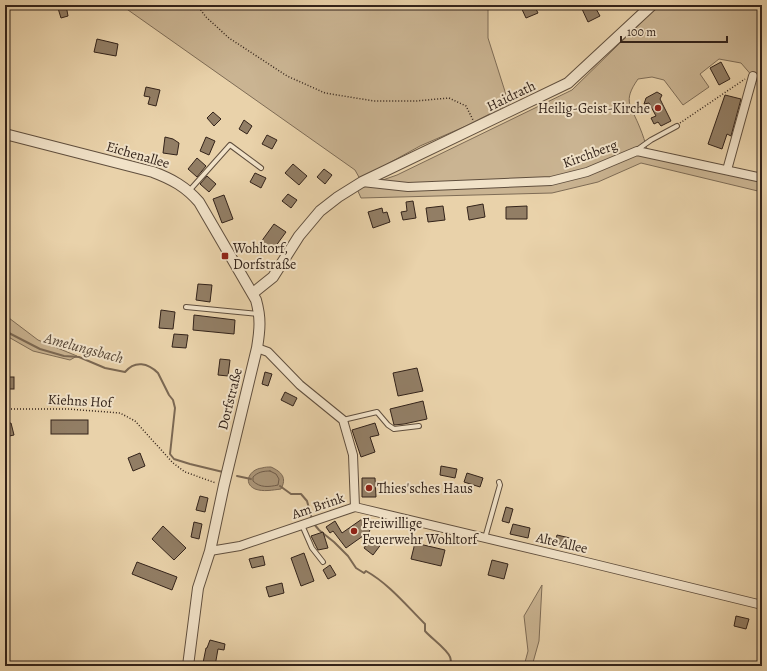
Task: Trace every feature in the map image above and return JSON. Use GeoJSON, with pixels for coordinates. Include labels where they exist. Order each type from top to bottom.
{"type":"FeatureCollection","features":[{"type":"Feature","properties":{"kind":"street","name":"Haidrath"},"geometry":{"type":"LineString","coordinates":[[362,182],[568,83],[652,5]]}},
{"type":"Feature","properties":{"kind":"street"},"geometry":{"type":"LineString","coordinates":[[727,170],[753,76]]}},
{"type":"Feature","properties":{"kind":"street","name":"Eichenallee"},"geometry":{"type":"LineString","coordinates":[[5,134],[153,172],[175,181],[189,191],[199,202],[253,293]]}},
{"type":"Feature","properties":{"kind":"street","name":"Kirchberg"},"geometry":{"type":"LineString","coordinates":[[362,182],[408,187],[551,181],[587,172],[637,150],[762,178]]}},
{"type":"Feature","properties":{"kind":"street"},"geometry":{"type":"LineString","coordinates":[[253,293],[273,278],[299,236],[320,211],[362,182]]}},
{"type":"Feature","properties":{"kind":"street","name":"Dorfstraße"},"geometry":{"type":"LineString","coordinates":[[188,666],[198,588],[210,551],[224,485],[257,348],[260,330],[260,314],[253,293]]}},
{"type":"Feature","properties":{"kind":"street"},"geometry":{"type":"LineString","coordinates":[[257,348],[268,352],[300,385],[343,420]]}},
{"type":"Feature","properties":{"kind":"street","name":"Am Brink"},"geometry":{"type":"LineString","coordinates":[[210,551],[240,546],[355,507],[353,455],[343,420]]}},
{"type":"Feature","properties":{"kind":"street","name":"Alte Allee"},"geometry":{"type":"LineString","coordinates":[[355,507],[762,605]]}},
{"type":"Feature","properties":{"kind":"lane"},"geometry":{"type":"LineString","coordinates":[[637,150],[676,126]]}},
{"type":"Feature","properties":{"kind":"lane"},"geometry":{"type":"LineString","coordinates":[[189,191],[230,145],[261,168]]}},
{"type":"Feature","properties":{"kind":"lane"},"geometry":{"type":"LineString","coordinates":[[186,307],[260,314]]}},
{"type":"Feature","properties":{"kind":"lane"},"geometry":{"type":"LineString","coordinates":[[343,420],[377,412],[388,425],[394,429],[419,426]]}},
{"type":"Feature","properties":{"kind":"lane"},"geometry":{"type":"LineString","coordinates":[[485,538],[500,485],[499,482]]}},
{"type":"Feature","properties":{"kind":"lane"},"geometry":{"type":"LineString","coordinates":[[302,525],[312,548],[323,562]]}},
{"type":"Feature","properties":{"kind":"path"},"geometry":{"type":"LineString","coordinates":[[197,5],[206,17],[229,38],[287,76],[325,93],[374,101],[416,101],[449,98],[466,106],[476,128]]}},
{"type":"Feature","properties":{"kind":"path"},"geometry":{"type":"LineString","coordinates":[[676,126],[741,81],[753,76]]}},
{"type":"Feature","properties":{"kind":"path","name":"Kiehns Hof"},"geometry":{"type":"LineString","coordinates":[[5,409],[68,409],[120,413],[135,421],[173,463],[185,472],[224,485]]}},
{"type":"Feature","properties":{"kind":"shaded area"},"geometry":{"type":"Polygon","coordinates":[[[121,5],[488,5],[488,38],[509,104],[466,126],[420,146],[360,179],[355,170],[121,5]]]}},
{"type":"Feature","properties":{"kind":"shaded area"},"geometry":{"type":"Polygon","coordinates":[[[659,5],[762,5],[762,85],[760,85],[741,63],[719,59],[700,74],[709,87],[683,105],[664,80],[652,77],[638,79],[630,93],[629,99],[647,149],[762,174],[762,192],[641,163],[598,182],[552,193],[361,198],[357,189],[397,175],[572,90],[659,5]]]}},
{"type":"Feature","properties":{"kind":"shaded area"},"geometry":{"type":"Polygon","coordinates":[[[5,315],[38,340],[77,356],[70,360],[33,351],[5,335],[5,315]]]}},
{"type":"Feature","properties":{"kind":"shaded area"},"geometry":{"type":"Polygon","coordinates":[[[542,585],[539,641],[532,666],[524,666],[528,651],[524,616],[542,585]]]}},
{"type":"Feature","properties":{"kind":"water"},"geometry":{"type":"Polygon","coordinates":[[[265,467],[271,467],[281,473],[284,482],[281,489],[261,490],[255,489],[251,486],[248,480],[254,471],[265,467]]]}},
{"type":"Feature","properties":{"kind":"building"},"geometry":{"type":"Polygon","coordinates":[[[57,5],[66,5],[68,16],[61,18],[57,5]]]}},
{"type":"Feature","properties":{"kind":"building"},"geometry":{"type":"Polygon","coordinates":[[[520,5],[534,5],[538,13],[526,18],[520,5]]]}},
{"type":"Feature","properties":{"kind":"building"},"geometry":{"type":"Polygon","coordinates":[[[590,5],[594,5],[600,16],[588,22],[582,9],[590,5]]]}},
{"type":"Feature","properties":{"kind":"building"},"geometry":{"type":"Polygon","coordinates":[[[97,39],[118,44],[116,56],[94,52],[97,39]]]}},
{"type":"Feature","properties":{"kind":"building"},"geometry":{"type":"Polygon","coordinates":[[[721,62],[730,79],[719,85],[710,68],[721,62]]]}},
{"type":"Feature","properties":{"kind":"building"},"geometry":{"type":"Polygon","coordinates":[[[146,87],[160,90],[156,106],[148,104],[150,97],[144,96],[146,87]]]}},
{"type":"Feature","properties":{"kind":"building","name":"Heilig-Geist-Kirche"},"geometry":{"type":"Polygon","coordinates":[[[657,92],[662,95],[660,99],[671,121],[661,126],[658,122],[654,124],[651,118],[656,116],[649,103],[644,104],[646,98],[657,92]]]}},
{"type":"Feature","properties":{"kind":"building"},"geometry":{"type":"Polygon","coordinates":[[[725,95],[741,99],[731,136],[727,134],[722,149],[708,144],[725,95]]]}},
{"type":"Feature","properties":{"kind":"building"},"geometry":{"type":"Polygon","coordinates":[[[213,112],[221,119],[214,126],[207,118],[213,112]]]}},
{"type":"Feature","properties":{"kind":"building"},"geometry":{"type":"Polygon","coordinates":[[[244,120],[252,126],[247,134],[239,129],[244,120]]]}},
{"type":"Feature","properties":{"kind":"building"},"geometry":{"type":"Polygon","coordinates":[[[267,135],[277,140],[272,149],[262,144],[267,135]]]}},
{"type":"Feature","properties":{"kind":"building"},"geometry":{"type":"Polygon","coordinates":[[[165,137],[173,139],[179,143],[177,155],[163,153],[165,137]]]}},
{"type":"Feature","properties":{"kind":"building"},"geometry":{"type":"Polygon","coordinates":[[[206,137],[215,141],[209,155],[200,151],[206,137]]]}},
{"type":"Feature","properties":{"kind":"building"},"geometry":{"type":"Polygon","coordinates":[[[197,158],[206,166],[197,177],[188,169],[197,158]]]}},
{"type":"Feature","properties":{"kind":"building"},"geometry":{"type":"Polygon","coordinates":[[[293,164],[307,176],[299,185],[285,173],[293,164]]]}},
{"type":"Feature","properties":{"kind":"building"},"geometry":{"type":"Polygon","coordinates":[[[324,169],[332,175],[325,184],[317,177],[324,169]]]}},
{"type":"Feature","properties":{"kind":"building"},"geometry":{"type":"Polygon","coordinates":[[[255,173],[266,178],[261,188],[250,182],[255,173]]]}},
{"type":"Feature","properties":{"kind":"building"},"geometry":{"type":"Polygon","coordinates":[[[207,176],[216,184],[209,192],[200,184],[207,176]]]}},
{"type":"Feature","properties":{"kind":"building"},"geometry":{"type":"Polygon","coordinates":[[[288,194],[297,200],[291,208],[282,201],[288,194]]]}},
{"type":"Feature","properties":{"kind":"building"},"geometry":{"type":"Polygon","coordinates":[[[224,195],[233,219],[222,223],[213,199],[224,195]]]}},
{"type":"Feature","properties":{"kind":"building"},"geometry":{"type":"Polygon","coordinates":[[[413,201],[416,218],[403,220],[401,212],[407,211],[406,202],[413,201]]]}},
{"type":"Feature","properties":{"kind":"building"},"geometry":{"type":"Polygon","coordinates":[[[483,204],[485,217],[469,220],[467,207],[483,204]]]}},
{"type":"Feature","properties":{"kind":"building"},"geometry":{"type":"Polygon","coordinates":[[[443,206],[445,220],[428,222],[426,208],[443,206]]]}},
{"type":"Feature","properties":{"kind":"building"},"geometry":{"type":"Polygon","coordinates":[[[527,206],[527,219],[506,219],[506,207],[527,206]]]}},
{"type":"Feature","properties":{"kind":"building"},"geometry":{"type":"Polygon","coordinates":[[[382,208],[383,213],[387,212],[390,222],[373,228],[368,212],[382,208]]]}},
{"type":"Feature","properties":{"kind":"building"},"geometry":{"type":"Polygon","coordinates":[[[274,224],[286,232],[270,254],[258,246],[274,224]]]}},
{"type":"Feature","properties":{"kind":"building"},"geometry":{"type":"Polygon","coordinates":[[[198,284],[212,285],[210,302],[196,300],[198,284]]]}},
{"type":"Feature","properties":{"kind":"building"},"geometry":{"type":"Polygon","coordinates":[[[161,310],[175,312],[173,329],[159,328],[161,310]]]}},
{"type":"Feature","properties":{"kind":"building"},"geometry":{"type":"Polygon","coordinates":[[[194,315],[235,320],[234,334],[193,330],[194,315]]]}},
{"type":"Feature","properties":{"kind":"building"},"geometry":{"type":"Polygon","coordinates":[[[174,334],[188,335],[186,348],[172,347],[174,334]]]}},
{"type":"Feature","properties":{"kind":"building"},"geometry":{"type":"Polygon","coordinates":[[[220,359],[230,360],[228,376],[218,375],[220,359]]]}},
{"type":"Feature","properties":{"kind":"building"},"geometry":{"type":"Polygon","coordinates":[[[417,368],[423,391],[398,396],[393,373],[417,368]]]}},
{"type":"Feature","properties":{"kind":"building"},"geometry":{"type":"Polygon","coordinates":[[[265,372],[272,374],[268,386],[262,384],[265,372]]]}},
{"type":"Feature","properties":{"kind":"building"},"geometry":{"type":"Polygon","coordinates":[[[5,377],[14,377],[14,389],[5,389],[5,377]]]}},
{"type":"Feature","properties":{"kind":"building"},"geometry":{"type":"Polygon","coordinates":[[[285,392],[297,398],[293,406],[281,400],[285,392]]]}},
{"type":"Feature","properties":{"kind":"building"},"geometry":{"type":"Polygon","coordinates":[[[423,401],[427,419],[394,425],[390,409],[423,401]]]}},
{"type":"Feature","properties":{"kind":"building"},"geometry":{"type":"Polygon","coordinates":[[[51,420],[88,420],[88,434],[51,434],[51,420]]]}},
{"type":"Feature","properties":{"kind":"building"},"geometry":{"type":"Polygon","coordinates":[[[11,423],[14,435],[5,437],[5,424],[11,423]]]}},
{"type":"Feature","properties":{"kind":"building"},"geometry":{"type":"Polygon","coordinates":[[[375,423],[379,435],[370,437],[375,452],[361,457],[352,430],[375,423]]]}},
{"type":"Feature","properties":{"kind":"building"},"geometry":{"type":"Polygon","coordinates":[[[140,453],[145,466],[133,471],[128,458],[140,453]]]}},
{"type":"Feature","properties":{"kind":"building"},"geometry":{"type":"Polygon","coordinates":[[[441,466],[457,469],[455,478],[440,475],[441,466]]]}},
{"type":"Feature","properties":{"kind":"building"},"geometry":{"type":"Polygon","coordinates":[[[467,473],[483,478],[480,487],[464,482],[467,473]]]}},
{"type":"Feature","properties":{"kind":"building","name":"Thies'sches Haus"},"geometry":{"type":"Polygon","coordinates":[[[362,478],[375,478],[376,497],[362,497],[362,478]]]}},
{"type":"Feature","properties":{"kind":"building"},"geometry":{"type":"Polygon","coordinates":[[[200,496],[208,498],[205,512],[196,510],[200,496]]]}},
{"type":"Feature","properties":{"kind":"building"},"geometry":{"type":"Polygon","coordinates":[[[506,507],[513,509],[509,523],[502,521],[506,507]]]}},
{"type":"Feature","properties":{"kind":"building"},"geometry":{"type":"Polygon","coordinates":[[[362,519],[370,531],[346,548],[333,531],[330,533],[326,527],[335,521],[342,533],[362,519]]]}},
{"type":"Feature","properties":{"kind":"building"},"geometry":{"type":"Polygon","coordinates":[[[194,522],[202,524],[199,539],[191,537],[194,522]]]}},
{"type":"Feature","properties":{"kind":"building"},"geometry":{"type":"Polygon","coordinates":[[[513,524],[530,528],[528,538],[510,534],[513,524]]]}},
{"type":"Feature","properties":{"kind":"building"},"geometry":{"type":"Polygon","coordinates":[[[163,526],[186,548],[174,560],[152,539],[163,526]]]}},
{"type":"Feature","properties":{"kind":"building"},"geometry":{"type":"Polygon","coordinates":[[[323,532],[328,548],[318,550],[311,536],[323,532]]]}},
{"type":"Feature","properties":{"kind":"building"},"geometry":{"type":"Polygon","coordinates":[[[557,535],[570,538],[568,546],[555,543],[557,535]]]}},
{"type":"Feature","properties":{"kind":"building"},"geometry":{"type":"Polygon","coordinates":[[[372,536],[382,543],[373,555],[364,548],[372,536]]]}},
{"type":"Feature","properties":{"kind":"building"},"geometry":{"type":"Polygon","coordinates":[[[415,543],[445,550],[441,566],[411,559],[415,543]]]}},
{"type":"Feature","properties":{"kind":"building"},"geometry":{"type":"Polygon","coordinates":[[[304,553],[314,581],[301,586],[291,558],[304,553]]]}},
{"type":"Feature","properties":{"kind":"building"},"geometry":{"type":"Polygon","coordinates":[[[263,556],[265,565],[252,568],[249,559],[263,556]]]}},
{"type":"Feature","properties":{"kind":"building"},"geometry":{"type":"Polygon","coordinates":[[[492,560],[508,564],[504,579],[488,575],[492,560]]]}},
{"type":"Feature","properties":{"kind":"building"},"geometry":{"type":"Polygon","coordinates":[[[137,562],[177,577],[172,590],[132,574],[137,562]]]}},
{"type":"Feature","properties":{"kind":"building"},"geometry":{"type":"Polygon","coordinates":[[[330,565],[336,575],[328,579],[323,570],[330,565]]]}},
{"type":"Feature","properties":{"kind":"building"},"geometry":{"type":"Polygon","coordinates":[[[282,583],[284,593],[269,597],[266,587],[282,583]]]}},
{"type":"Feature","properties":{"kind":"building"},"geometry":{"type":"Polygon","coordinates":[[[736,616],[749,619],[746,629],[734,626],[736,616]]]}},
{"type":"Feature","properties":{"kind":"building"},"geometry":{"type":"Polygon","coordinates":[[[210,640],[225,644],[224,650],[218,649],[215,666],[203,663],[206,648],[210,640]]]}},
{"type":"Feature","properties":{"kind":"waterway","name":"Amelungsbach"},"geometry":{"type":"LineString","coordinates":[[5,331],[40,349],[64,356],[79,357],[105,368],[125,372],[137,364],[150,367],[158,373],[173,400],[175,408],[170,454],[174,459],[223,472]]}},
{"type":"Feature","properties":{"kind":"waterway","name":"Amelungsbach"},"geometry":{"type":"LineString","coordinates":[[237,476],[251,479]]}},
{"type":"Feature","properties":{"kind":"waterway","name":"Amelungsbach"},"geometry":{"type":"LineString","coordinates":[[280,486],[291,494],[301,494],[307,501],[312,519]]}},
{"type":"Feature","properties":{"kind":"waterway","name":"Amelungsbach"},"geometry":{"type":"LineString","coordinates":[[314,524],[348,556],[356,568],[364,573],[366,571],[382,582],[425,624],[425,631],[443,647],[448,654],[451,659],[451,666]]}},
{"type":"Feature","properties":{"kind":"place","name":"Heilig-Geist-Kirche"},"geometry":{"type":"Point","coordinates":[658,108]}},
{"type":"Feature","properties":{"kind":"place","name":"Wohltorf, Dorfstraße"},"geometry":{"type":"Point","coordinates":[225,256]}},
{"type":"Feature","properties":{"kind":"place","name":"Thies'sches Haus"},"geometry":{"type":"Point","coordinates":[369,488]}},
{"type":"Feature","properties":{"kind":"place","name":"Freiwillige Feuerwehr Wohltorf"},"geometry":{"type":"Point","coordinates":[354,531]}}]}
